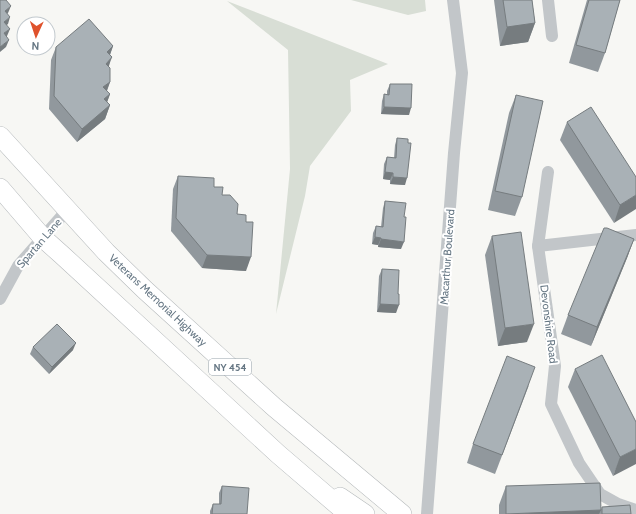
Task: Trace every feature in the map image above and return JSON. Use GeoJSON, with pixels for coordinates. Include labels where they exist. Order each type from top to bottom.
{"type":"FeatureCollection","features":[{"type":"Feature","properties":{"kind":"highway","name":"Veterans Memorial Highway"},"geometry":{"type":"LineString","coordinates":[[0,136],[106,252],[178,320],[274,407],[402,514]]}},
{"type":"Feature","properties":{"kind":"highway","name":"NY 454"},"geometry":{"type":"LineString","coordinates":[[0,188],[43,238],[278,454],[348,514]]}},
{"type":"Feature","properties":{"kind":"highway"},"geometry":{"type":"LineString","coordinates":[[278,454],[365,514]]}},
{"type":"Feature","properties":{"kind":"street","name":"Macarthur Boulevard"},"geometry":{"type":"LineString","coordinates":[[427,514],[454,153],[462,74],[453,0]]}},
{"type":"Feature","properties":{"kind":"street"},"geometry":{"type":"LineString","coordinates":[[548,0],[552,36]]}},
{"type":"Feature","properties":{"kind":"street","name":"Devonshire Road"},"geometry":{"type":"LineString","coordinates":[[548,172],[538,246],[555,366],[551,404],[579,463],[600,494],[618,504],[636,510]]}},
{"type":"Feature","properties":{"kind":"street","name":"Spartan Lane"},"geometry":{"type":"LineString","coordinates":[[0,299],[18,266],[68,210]]}},
{"type":"Feature","properties":{"kind":"street"},"geometry":{"type":"LineString","coordinates":[[538,246],[636,235]]}},
{"type":"Feature","properties":{"kind":"shaded area"},"geometry":{"type":"Polygon","coordinates":[[[351,0],[425,0],[426,11],[408,15],[351,0]]]}},
{"type":"Feature","properties":{"kind":"shaded area"},"geometry":{"type":"Polygon","coordinates":[[[227,1],[388,64],[350,80],[351,111],[310,166],[305,196],[276,314],[290,169],[288,50],[227,1]]]}},
{"type":"Feature","properties":{"kind":"building"},"geometry":{"type":"Polygon","coordinates":[[[0,0],[6,0],[11,6],[5,11],[10,17],[4,22],[10,29],[4,33],[9,40],[0,47],[0,0]]]}},
{"type":"Feature","properties":{"kind":"building"},"geometry":{"type":"Polygon","coordinates":[[[503,0],[532,0],[535,23],[507,27],[503,0]]]}},
{"type":"Feature","properties":{"kind":"building"},"geometry":{"type":"Polygon","coordinates":[[[589,0],[620,0],[605,53],[576,45],[589,0]]]}},
{"type":"Feature","properties":{"kind":"building"},"geometry":{"type":"Polygon","coordinates":[[[89,19],[113,46],[107,52],[112,57],[106,64],[110,68],[110,82],[103,87],[110,94],[104,99],[110,105],[82,129],[54,96],[56,47],[89,19]]]}},
{"type":"Feature","properties":{"kind":"building"},"geometry":{"type":"Polygon","coordinates":[[[390,84],[412,84],[411,108],[384,107],[384,94],[389,95],[390,84]]]}},
{"type":"Feature","properties":{"kind":"building"},"geometry":{"type":"Polygon","coordinates":[[[516,95],[543,101],[522,197],[495,191],[516,95]]]}},
{"type":"Feature","properties":{"kind":"building"},"geometry":{"type":"Polygon","coordinates":[[[591,107],[636,177],[636,195],[620,205],[567,122],[591,107]]]}},
{"type":"Feature","properties":{"kind":"building"},"geometry":{"type":"Polygon","coordinates":[[[397,138],[408,139],[408,143],[411,143],[407,178],[393,177],[393,173],[385,172],[387,157],[396,158],[397,138]]]}},
{"type":"Feature","properties":{"kind":"building"},"geometry":{"type":"Polygon","coordinates":[[[178,176],[214,178],[214,187],[223,187],[222,195],[230,195],[238,204],[237,214],[246,215],[246,222],[253,222],[251,257],[207,255],[176,218],[178,176]]]}},
{"type":"Feature","properties":{"kind":"building"},"geometry":{"type":"Polygon","coordinates":[[[385,201],[406,203],[404,217],[406,217],[404,242],[375,237],[376,226],[383,227],[385,201]]]}},
{"type":"Feature","properties":{"kind":"building"},"geometry":{"type":"Polygon","coordinates":[[[604,228],[634,239],[597,327],[568,315],[604,228]]]}},
{"type":"Feature","properties":{"kind":"building"},"geometry":{"type":"Polygon","coordinates":[[[521,232],[534,324],[505,328],[492,236],[521,232]]]}},
{"type":"Feature","properties":{"kind":"building"},"geometry":{"type":"Polygon","coordinates":[[[382,269],[399,270],[399,305],[380,304],[382,269]]]}},
{"type":"Feature","properties":{"kind":"building"},"geometry":{"type":"Polygon","coordinates":[[[57,324],[76,343],[52,367],[33,347],[57,324]]]}},
{"type":"Feature","properties":{"kind":"building"},"geometry":{"type":"Polygon","coordinates":[[[602,355],[636,422],[636,449],[620,457],[575,369],[602,355]]]}},
{"type":"Feature","properties":{"kind":"building"},"geometry":{"type":"Polygon","coordinates":[[[507,356],[535,367],[502,455],[473,444],[507,356]]]}},
{"type":"Feature","properties":{"kind":"building"},"geometry":{"type":"Polygon","coordinates":[[[600,483],[601,510],[506,514],[506,486],[600,483]]]}},
{"type":"Feature","properties":{"kind":"building"},"geometry":{"type":"Polygon","coordinates":[[[222,486],[249,488],[247,514],[212,514],[213,504],[221,504],[222,486]]]}},
{"type":"Feature","properties":{"kind":"building"},"geometry":{"type":"Polygon","coordinates":[[[630,505],[631,514],[602,514],[602,507],[630,505]]]}}]}
